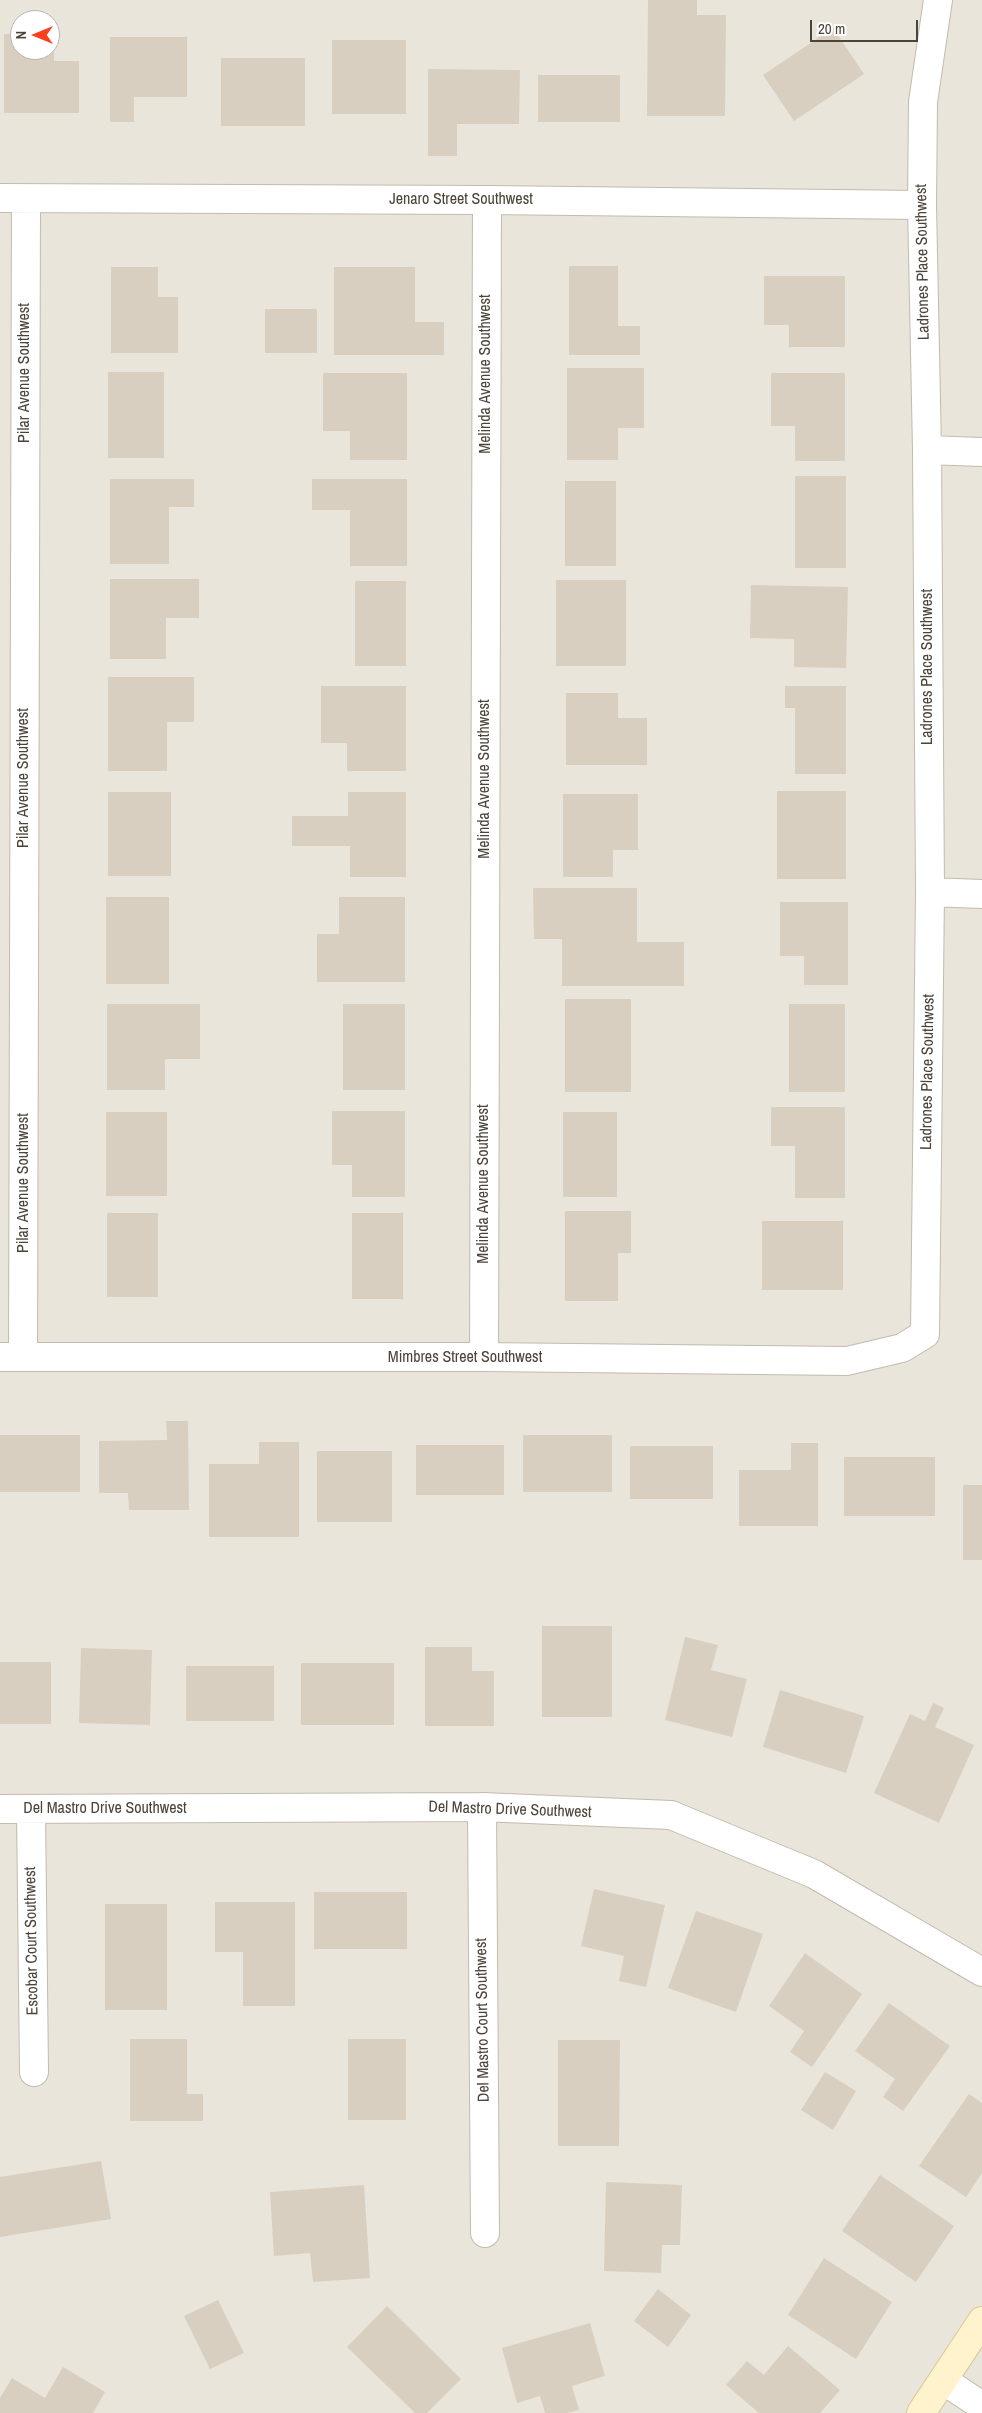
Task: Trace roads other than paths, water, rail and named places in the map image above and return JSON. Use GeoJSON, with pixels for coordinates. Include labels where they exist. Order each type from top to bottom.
{"type":"FeatureCollection","features":[{"type":"Feature","properties":{"kind":"street","name":"Ladrones Place Southwest"},"geometry":{"type":"LineString","coordinates":[[925,1334],[930,892],[922,205],[923,102],[938,0]]}},
{"type":"Feature","properties":{"kind":"street","name":"Jenaro Street Southwest"},"geometry":{"type":"LineString","coordinates":[[13,198],[486,200],[922,205]]}},
{"type":"Feature","properties":{"kind":"street","name":"Pilar Avenue Southwest"},"geometry":{"type":"LineString","coordinates":[[12,1357],[13,198]]}},
{"type":"Feature","properties":{"kind":"street","name":"Melinda Avenue Southwest"},"geometry":{"type":"LineString","coordinates":[[484,1357],[486,200]]}},
{"type":"Feature","properties":{"kind":"street"},"geometry":{"type":"LineString","coordinates":[[926,450],[982,452]]}},
{"type":"Feature","properties":{"kind":"street"},"geometry":{"type":"LineString","coordinates":[[930,892],[982,894]]}},
{"type":"Feature","properties":{"kind":"street","name":"Mimbres Street Southwest"},"geometry":{"type":"LineString","coordinates":[[12,1357],[484,1357],[847,1361],[902,1348],[925,1334]]}},
{"type":"Feature","properties":{"kind":"street","name":"Del Mastro Drive Southwest"},"geometry":{"type":"LineString","coordinates":[[0,1810],[482,1808],[671,1815],[814,1874],[982,1972]]}},
{"type":"Feature","properties":{"kind":"street","name":"Del Mastro Court Southwest"},"geometry":{"type":"LineString","coordinates":[[482,1808],[485,2233]]}},
{"type":"Feature","properties":{"kind":"street","name":"Escobar Court Southwest"},"geometry":{"type":"LineString","coordinates":[[31,1810],[34,2072]]}},
{"type":"Feature","properties":{"kind":"street"},"geometry":{"type":"LineString","coordinates":[[922,2413],[982,2321]]}},
{"type":"Feature","properties":{"kind":"street"},"geometry":{"type":"LineString","coordinates":[[942,2380],[982,2406]]}}]}
